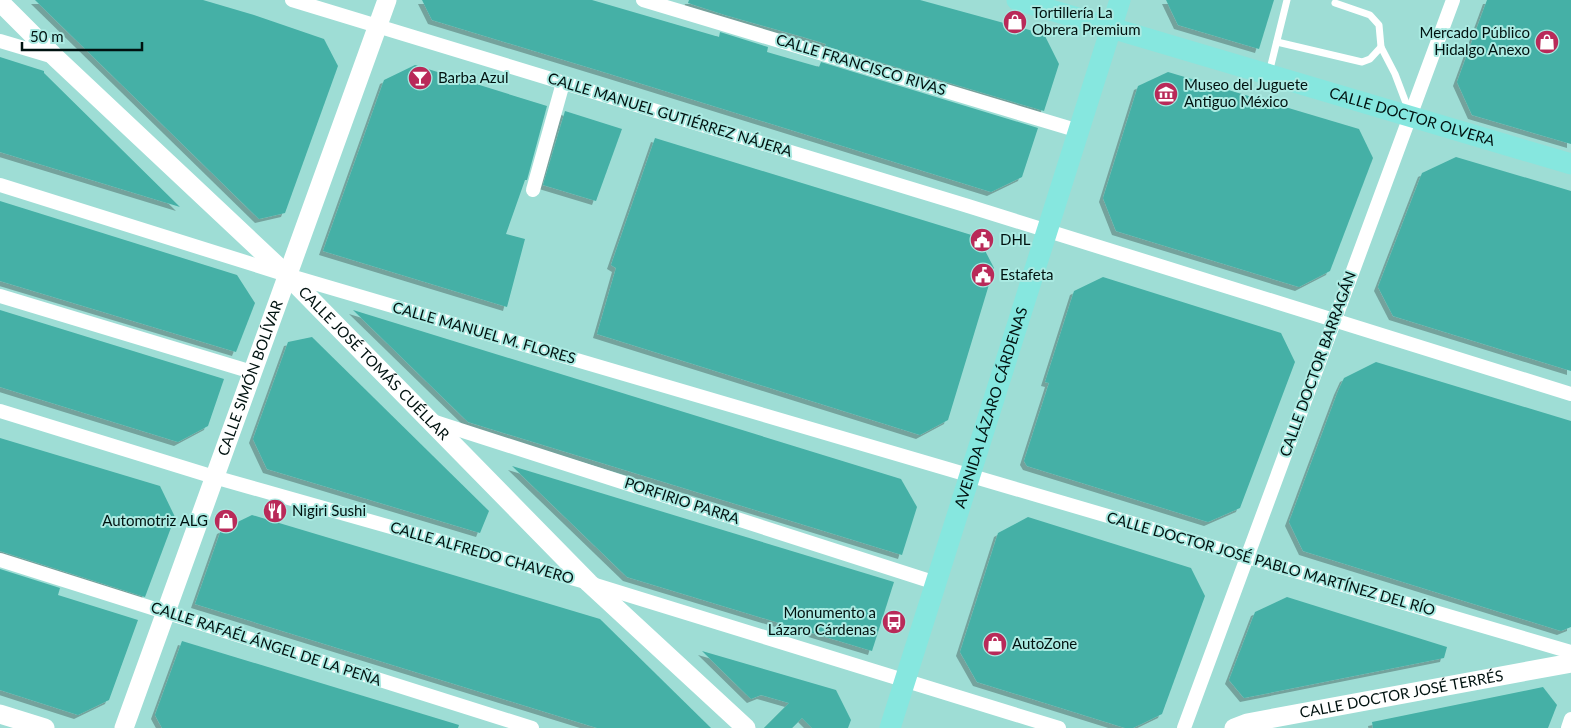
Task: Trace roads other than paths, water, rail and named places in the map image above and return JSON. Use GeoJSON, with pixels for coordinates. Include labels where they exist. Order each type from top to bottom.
{"type":"FeatureCollection","features":[{"type":"Feature","properties":{"kind":"main road","name":"CALLE DOCTOR OLVERA"},"geometry":{"type":"LineString","coordinates":[[1017,0],[1571,164]]}},
{"type":"Feature","properties":{"kind":"main road","name":"AVENIDA LÁZARO CÁRDENAS"},"geometry":{"type":"LineString","coordinates":[[890,728],[1120,0]]}},
{"type":"Feature","properties":{"kind":"street","name":"CALLE MANUEL GUTIÉRREZ NÁJERA"},"geometry":{"type":"LineString","coordinates":[[292,0],[1047,231],[1571,394]]}},
{"type":"Feature","properties":{"kind":"street","name":"CALLE SIMÓN BOLÍVAR"},"geometry":{"type":"LineString","coordinates":[[124,728],[387,0]]}},
{"type":"Feature","properties":{"kind":"street","name":"CALLE FRANCISCO RIVAS"},"geometry":{"type":"LineString","coordinates":[[642,0],[1079,131]]}},
{"type":"Feature","properties":{"kind":"street","name":"CALLE DOCTOR BARRAGÁN"},"geometry":{"type":"LineString","coordinates":[[1184,728],[1411,116],[1450,1]]}},
{"type":"Feature","properties":{"kind":"street","name":"CALLE JOSÉ TOMÁS CUÉLLAR"},"geometry":{"type":"LineString","coordinates":[[0,2],[56,58],[287,275],[589,583],[746,728]]}},
{"type":"Feature","properties":{"kind":"street"},"geometry":{"type":"LineString","coordinates":[[0,41],[56,58]]}},
{"type":"Feature","properties":{"kind":"street"},"geometry":{"type":"LineString","coordinates":[[533,190],[563,83]]}},
{"type":"Feature","properties":{"kind":"street","name":"CALLE MANUEL M. FLORES"},"geometry":{"type":"LineString","coordinates":[[0,185],[287,275],[970,476]]}},
{"type":"Feature","properties":{"kind":"street"},"geometry":{"type":"LineString","coordinates":[[0,296],[252,372]]}},
{"type":"Feature","properties":{"kind":"street","name":"CALLE ALFREDO CHAVERO"},"geometry":{"type":"LineString","coordinates":[[0,411],[214,477],[589,583],[1059,728]]}},
{"type":"Feature","properties":{"kind":"street","name":"PORFIRIO PARRA"},"geometry":{"type":"LineString","coordinates":[[428,420],[936,583]]}},
{"type":"Feature","properties":{"kind":"street","name":"CALLE DOCTOR JOSÉ PABLO MARTÍNEZ DEL RÍO"},"geometry":{"type":"LineString","coordinates":[[970,476],[1571,652]]}},
{"type":"Feature","properties":{"kind":"street","name":"CALLE RAFAÉL ÁNGEL DE LA PEÑA"},"geometry":{"type":"LineString","coordinates":[[0,560],[532,728]]}},
{"type":"Feature","properties":{"kind":"street","name":"CALLE DOCTOR JOSÉ TERRÉS"},"geometry":{"type":"LineString","coordinates":[[1234,728],[1571,663]]}},
{"type":"Feature","properties":{"kind":"street"},"geometry":{"type":"LineString","coordinates":[[0,714],[45,728]]}},
{"type":"Feature","properties":{"kind":"street"},"geometry":{"type":"LineString","coordinates":[[1568,728],[1571,719]]}},
{"type":"Feature","properties":{"kind":"lane"},"geometry":{"type":"LineString","coordinates":[[1269,74],[1287,0]]}},
{"type":"Feature","properties":{"kind":"lane"},"geometry":{"type":"LineString","coordinates":[[1335,3],[1370,15],[1379,25],[1381,47],[1395,74],[1411,116]]}},
{"type":"Feature","properties":{"kind":"lane"},"geometry":{"type":"LineString","coordinates":[[1277,42],[1362,62],[1370,59],[1381,47]]}},
{"type":"Feature","properties":{"kind":"place","name":"Tortillería La Obrera Premium"},"geometry":{"type":"Point","coordinates":[1015,22]}},
{"type":"Feature","properties":{"kind":"place","name":"Mercado Público Hidalgo Anexo"},"geometry":{"type":"Point","coordinates":[1547,42]}},
{"type":"Feature","properties":{"kind":"place","name":"Barba Azul"},"geometry":{"type":"Point","coordinates":[420,78]}},
{"type":"Feature","properties":{"kind":"place","name":"Museo del Juguete Antiguo México"},"geometry":{"type":"Point","coordinates":[1166,94]}},
{"type":"Feature","properties":{"kind":"place","name":"DHL"},"geometry":{"type":"Point","coordinates":[982,240]}},
{"type":"Feature","properties":{"kind":"place","name":"Estafeta"},"geometry":{"type":"Point","coordinates":[983,275]}},
{"type":"Feature","properties":{"kind":"place","name":"Nigiri Sushi"},"geometry":{"type":"Point","coordinates":[275,511]}},
{"type":"Feature","properties":{"kind":"place","name":"Automotriz ALG"},"geometry":{"type":"Point","coordinates":[226,521]}},
{"type":"Feature","properties":{"kind":"place","name":"Monumento a Lázaro Cárdenas"},"geometry":{"type":"Point","coordinates":[894,622]}},
{"type":"Feature","properties":{"kind":"place","name":"AutoZone"},"geometry":{"type":"Point","coordinates":[995,644]}}]}
